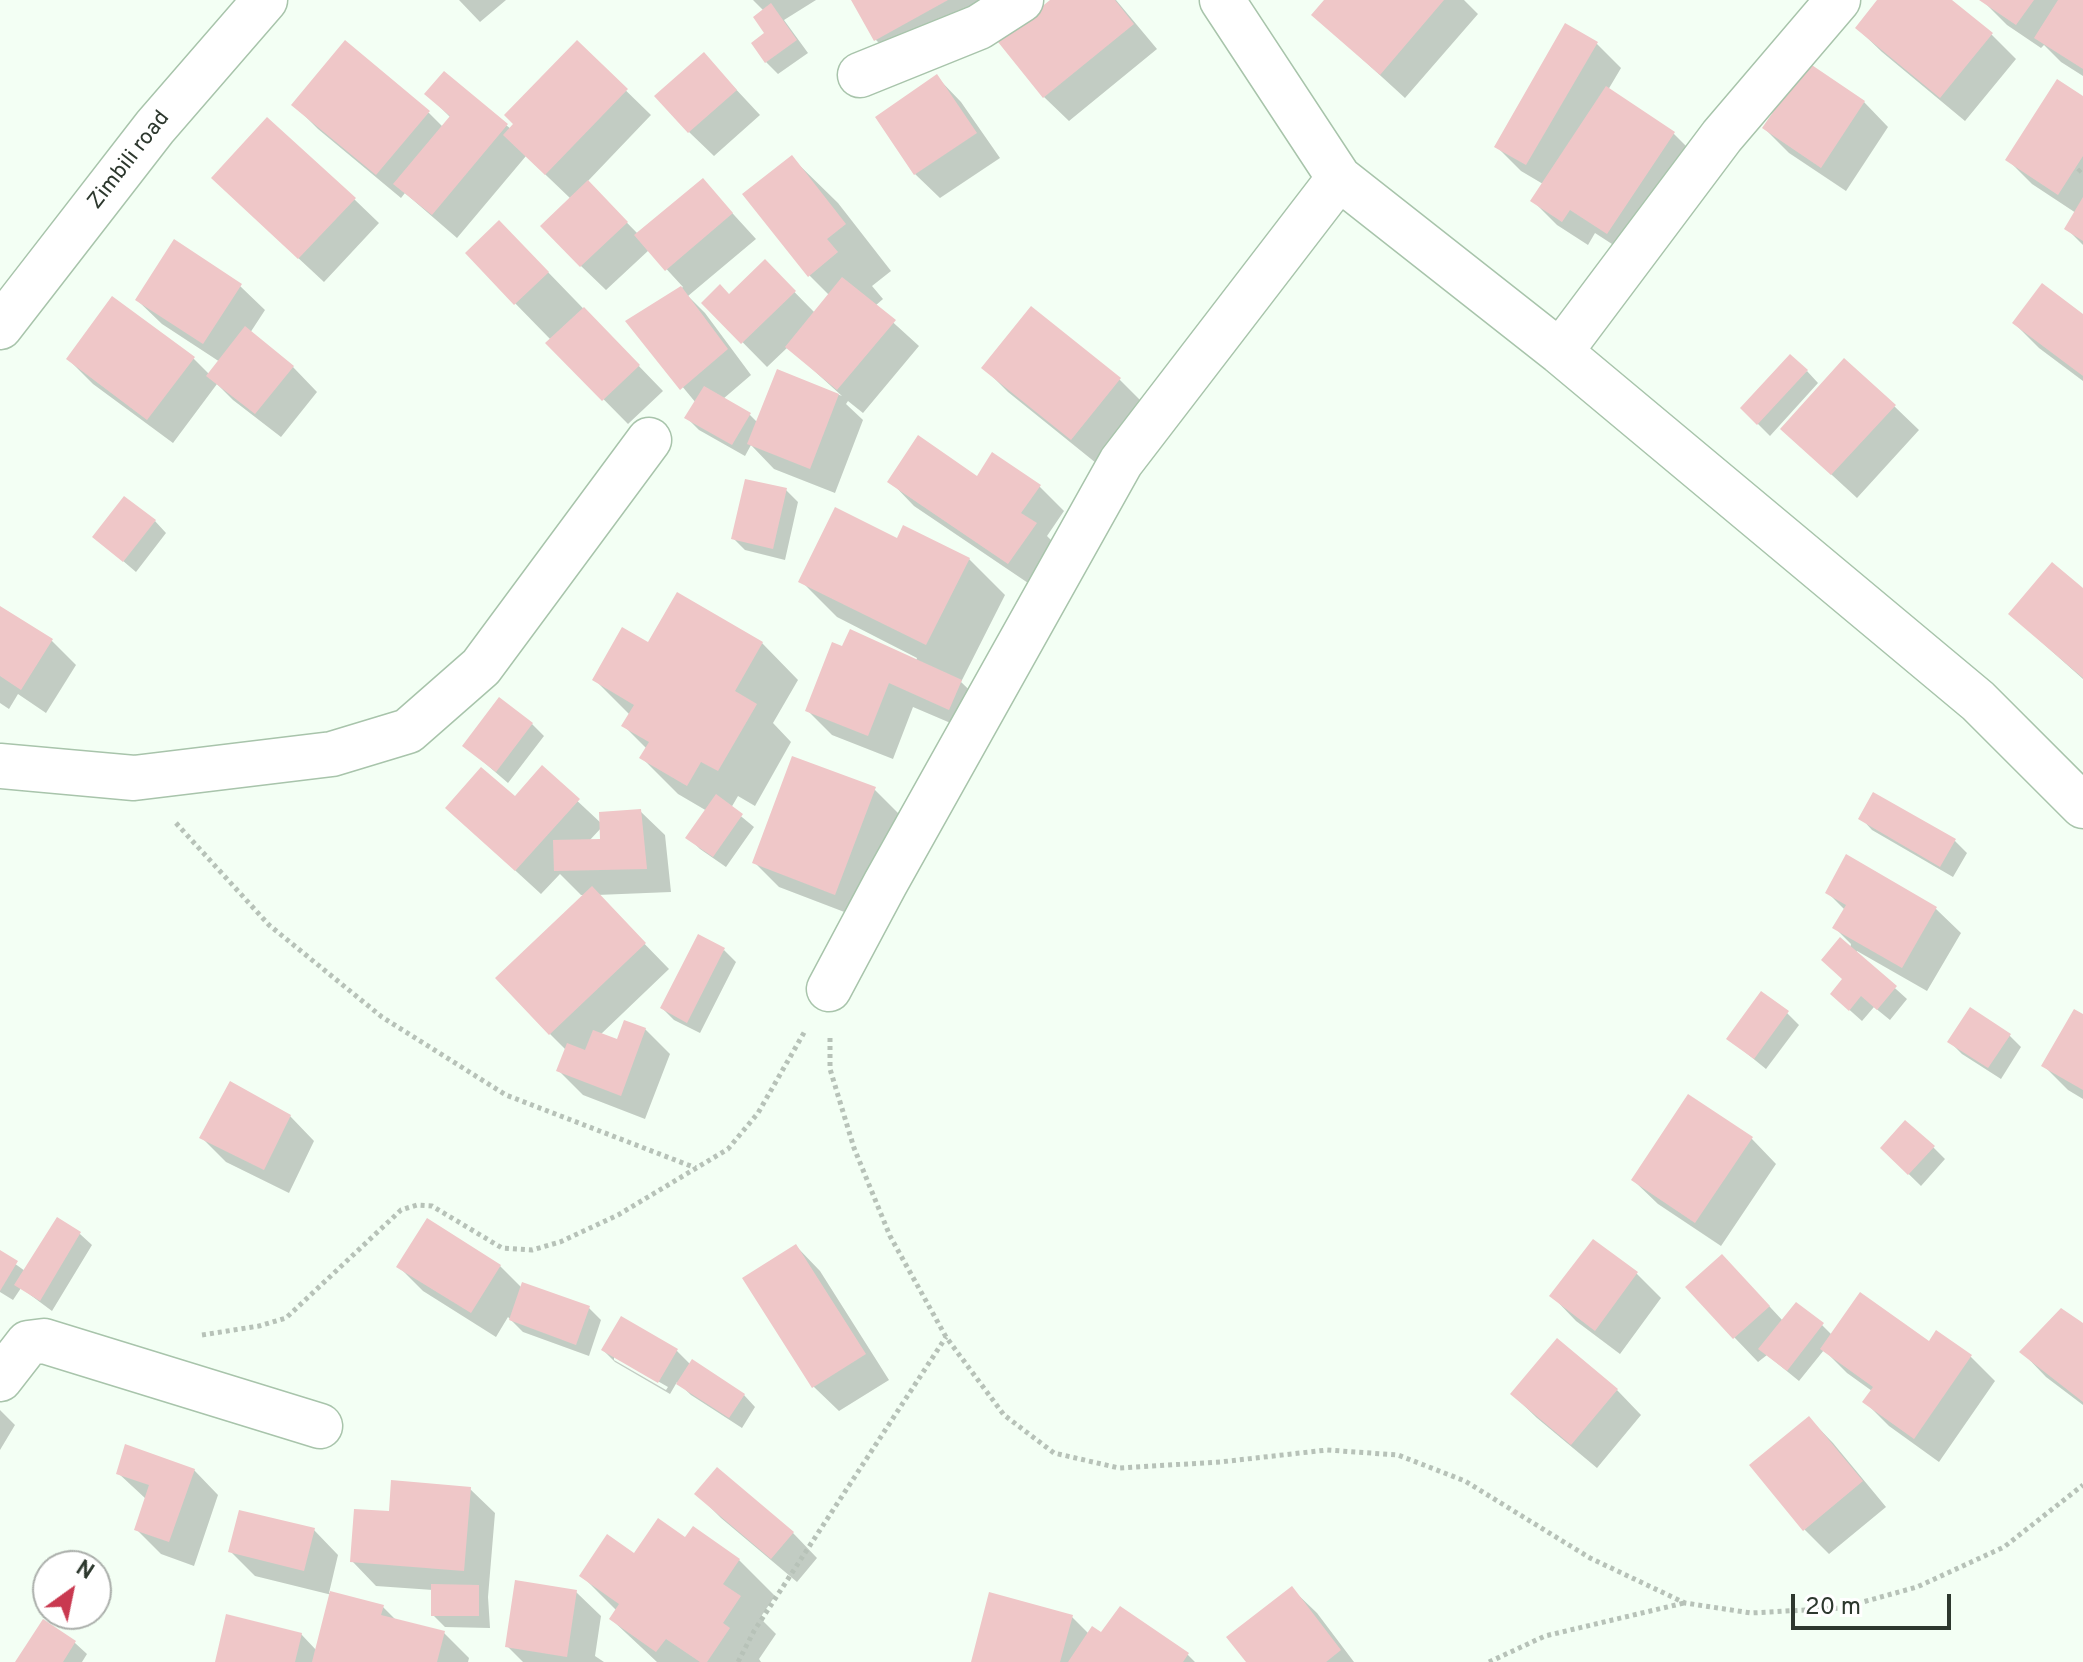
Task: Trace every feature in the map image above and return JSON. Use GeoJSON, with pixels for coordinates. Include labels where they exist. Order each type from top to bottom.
{"type":"FeatureCollection","features":[{"type":"Feature","properties":{"kind":"street","name":"Zimbili road"},"geometry":{"type":"LineString","coordinates":[[0,327],[155,127],[265,0]]}},
{"type":"Feature","properties":{"kind":"street"},"geometry":{"type":"LineString","coordinates":[[860,75],[979,27],[1021,0]]}},
{"type":"Feature","properties":{"kind":"street"},"geometry":{"type":"LineString","coordinates":[[1222,0],[1339,178],[1560,352],[1978,701],[2083,806]]}},
{"type":"Feature","properties":{"kind":"street"},"geometry":{"type":"LineString","coordinates":[[1560,352],[1722,136],[1838,0]]}},
{"type":"Feature","properties":{"kind":"street"},"geometry":{"type":"LineString","coordinates":[[829,989],[1121,462],[1339,178]]}},
{"type":"Feature","properties":{"kind":"street"},"geometry":{"type":"LineString","coordinates":[[0,766],[134,778],[332,754],[408,731],[481,667],[649,440]]}},
{"type":"Feature","properties":{"kind":"street"},"geometry":{"type":"LineString","coordinates":[[0,1379],[28,1343],[44,1341],[320,1426]]}},
{"type":"Feature","properties":{"kind":"path"},"geometry":{"type":"LineString","coordinates":[[134,778],[269,925],[382,1017],[506,1095],[697,1168]]}},
{"type":"Feature","properties":{"kind":"path"},"geometry":{"type":"LineString","coordinates":[[197,1336],[259,1326],[286,1318],[401,1210],[417,1205],[432,1206],[502,1248],[532,1250],[560,1242],[618,1215],[728,1149],[744,1132],[829,989]]}},
{"type":"Feature","properties":{"kind":"path"},"geometry":{"type":"LineString","coordinates":[[829,989],[830,1069],[854,1148],[890,1236],[946,1337],[1004,1415],[1054,1453],[1119,1468],[1220,1462],[1327,1450],[1398,1455],[1465,1481],[1590,1558],[1685,1603],[1751,1613],[1841,1608],[1917,1587],[2004,1547],[2083,1485]]}},
{"type":"Feature","properties":{"kind":"path"},"geometry":{"type":"LineString","coordinates":[[738,1662],[754,1631],[946,1337]]}},
{"type":"Feature","properties":{"kind":"path"},"geometry":{"type":"LineString","coordinates":[[1489,1662],[1545,1636],[1685,1603]]}},
{"type":"Feature","properties":{"kind":"building"},"geometry":{"type":"Polygon","coordinates":[[[851,0],[948,0],[874,41],[851,0]]]}},
{"type":"Feature","properties":{"kind":"building"},"geometry":{"type":"Polygon","coordinates":[[[1050,0],[1115,0],[1134,24],[1043,98],[998,42],[1050,0]]]}},
{"type":"Feature","properties":{"kind":"building"},"geometry":{"type":"Polygon","coordinates":[[[1324,0],[1444,0],[1380,75],[1311,15],[1324,0]]]}},
{"type":"Feature","properties":{"kind":"building"},"geometry":{"type":"Polygon","coordinates":[[[1877,0],[1952,0],[1993,33],[1940,98],[1855,28],[1877,0]]]}},
{"type":"Feature","properties":{"kind":"building"},"geometry":{"type":"Polygon","coordinates":[[[1979,0],[2034,0],[2016,25],[1979,0]]]}},
{"type":"Feature","properties":{"kind":"building"},"geometry":{"type":"Polygon","coordinates":[[[2058,0],[2083,0],[2083,69],[2034,38],[2058,0]]]}},
{"type":"Feature","properties":{"kind":"building"},"geometry":{"type":"Polygon","coordinates":[[[771,3],[797,40],[765,63],[751,43],[764,33],[753,17],[771,3]]]}},
{"type":"Feature","properties":{"kind":"building"},"geometry":{"type":"Polygon","coordinates":[[[1565,23],[1598,42],[1526,165],[1494,147],[1565,23]]]}},
{"type":"Feature","properties":{"kind":"building"},"geometry":{"type":"Polygon","coordinates":[[[345,40],[430,111],[376,175],[291,105],[345,40]]]}},
{"type":"Feature","properties":{"kind":"building"},"geometry":{"type":"Polygon","coordinates":[[[577,40],[628,89],[545,175],[503,135],[513,124],[504,115],[577,40]]]}},
{"type":"Feature","properties":{"kind":"building"},"geometry":{"type":"Polygon","coordinates":[[[704,52],[737,90],[688,133],[654,96],[704,52]]]}},
{"type":"Feature","properties":{"kind":"building"},"geometry":{"type":"Polygon","coordinates":[[[1797,55],[1865,101],[1821,168],[1762,128],[1780,102],[1771,95],[1797,55]]]}},
{"type":"Feature","properties":{"kind":"building"},"geometry":{"type":"Polygon","coordinates":[[[444,71],[508,124],[432,215],[393,184],[450,116],[424,94],[444,71]]]}},
{"type":"Feature","properties":{"kind":"building"},"geometry":{"type":"Polygon","coordinates":[[[937,74],[977,133],[914,175],[875,117],[937,74]]]}},
{"type":"Feature","properties":{"kind":"building"},"geometry":{"type":"Polygon","coordinates":[[[2057,79],[2083,96],[2083,156],[2058,195],[2005,160],[2057,79]]]}},
{"type":"Feature","properties":{"kind":"building"},"geometry":{"type":"Polygon","coordinates":[[[1606,86],[1675,132],[1607,234],[1570,210],[1562,222],[1530,201],[1606,86]]]}},
{"type":"Feature","properties":{"kind":"building"},"geometry":{"type":"Polygon","coordinates":[[[267,117],[356,198],[298,259],[211,178],[267,117]]]}},
{"type":"Feature","properties":{"kind":"building"},"geometry":{"type":"Polygon","coordinates":[[[792,155],[846,224],[827,239],[838,252],[808,277],[742,194],[792,155]]]}},
{"type":"Feature","properties":{"kind":"building"},"geometry":{"type":"Polygon","coordinates":[[[703,178],[733,213],[665,271],[634,235],[703,178]]]}},
{"type":"Feature","properties":{"kind":"building"},"geometry":{"type":"Polygon","coordinates":[[[588,180],[628,222],[580,267],[540,226],[588,180]]]}},
{"type":"Feature","properties":{"kind":"building"},"geometry":{"type":"Polygon","coordinates":[[[2083,197],[2083,241],[2064,229],[2083,197]]]}},
{"type":"Feature","properties":{"kind":"building"},"geometry":{"type":"Polygon","coordinates":[[[499,220],[549,272],[514,305],[465,253],[499,220]]]}},
{"type":"Feature","properties":{"kind":"building"},"geometry":{"type":"Polygon","coordinates":[[[174,239],[242,284],[203,344],[135,300],[174,239]]]}},
{"type":"Feature","properties":{"kind":"building"},"geometry":{"type":"Polygon","coordinates":[[[765,259],[796,291],[741,344],[701,303],[720,284],[729,294],[765,259]]]}},
{"type":"Feature","properties":{"kind":"building"},"geometry":{"type":"Polygon","coordinates":[[[842,277],[896,320],[837,390],[785,347],[842,277]]]}},
{"type":"Feature","properties":{"kind":"building"},"geometry":{"type":"Polygon","coordinates":[[[2042,283],[2083,314],[2083,376],[2012,323],[2042,283]]]}},
{"type":"Feature","properties":{"kind":"building"},"geometry":{"type":"Polygon","coordinates":[[[681,286],[728,349],[680,390],[625,321],[681,286]]]}},
{"type":"Feature","properties":{"kind":"building"},"geometry":{"type":"Polygon","coordinates":[[[112,296],[195,357],[147,420],[66,359],[112,296]]]}},
{"type":"Feature","properties":{"kind":"building"},"geometry":{"type":"Polygon","coordinates":[[[1031,306],[1121,378],[1071,440],[981,368],[1031,306]]]}},
{"type":"Feature","properties":{"kind":"building"},"geometry":{"type":"Polygon","coordinates":[[[584,307],[640,365],[602,401],[545,343],[584,307]]]}},
{"type":"Feature","properties":{"kind":"building"},"geometry":{"type":"Polygon","coordinates":[[[245,326],[294,366],[255,414],[206,376],[245,326]]]}},
{"type":"Feature","properties":{"kind":"building"},"geometry":{"type":"Polygon","coordinates":[[[1790,354],[1808,370],[1757,425],[1740,408],[1790,354]]]}},
{"type":"Feature","properties":{"kind":"building"},"geometry":{"type":"Polygon","coordinates":[[[1844,358],[1896,405],[1831,475],[1780,429],[1844,358]]]}},
{"type":"Feature","properties":{"kind":"building"},"geometry":{"type":"Polygon","coordinates":[[[777,369],[839,394],[810,469],[747,444],[777,369]]]}},
{"type":"Feature","properties":{"kind":"building"},"geometry":{"type":"Polygon","coordinates":[[[704,386],[751,413],[732,445],[684,418],[704,386]]]}},
{"type":"Feature","properties":{"kind":"building"},"geometry":{"type":"Polygon","coordinates":[[[918,435],[977,476],[992,452],[1041,485],[1021,513],[1037,523],[1008,564],[887,482],[918,435]]]}},
{"type":"Feature","properties":{"kind":"building"},"geometry":{"type":"Polygon","coordinates":[[[745,479],[787,488],[773,549],[731,539],[745,479]]]}},
{"type":"Feature","properties":{"kind":"building"},"geometry":{"type":"Polygon","coordinates":[[[124,496],[156,520],[123,562],[92,537],[124,496]]]}},
{"type":"Feature","properties":{"kind":"building"},"geometry":{"type":"Polygon","coordinates":[[[835,507],[897,538],[903,525],[970,558],[926,645],[798,582],[835,507]]]}},
{"type":"Feature","properties":{"kind":"building"},"geometry":{"type":"Polygon","coordinates":[[[2052,562],[2083,588],[2083,678],[2008,614],[2052,562]]]}},
{"type":"Feature","properties":{"kind":"building"},"geometry":{"type":"Polygon","coordinates":[[[677,592],[763,642],[735,691],[757,704],[718,771],[701,762],[687,786],[639,758],[649,742],[621,726],[634,705],[592,680],[622,627],[648,642],[677,592]]]}},
{"type":"Feature","properties":{"kind":"building"},"geometry":{"type":"Polygon","coordinates":[[[0,606],[53,639],[21,690],[0,676],[0,606]]]}},
{"type":"Feature","properties":{"kind":"building"},"geometry":{"type":"Polygon","coordinates":[[[850,629],[962,680],[949,710],[889,683],[868,736],[805,711],[832,642],[842,646],[850,629]]]}},
{"type":"Feature","properties":{"kind":"building"},"geometry":{"type":"Polygon","coordinates":[[[499,697],[533,723],[496,772],[462,746],[499,697]]]}},
{"type":"Feature","properties":{"kind":"building"},"geometry":{"type":"Polygon","coordinates":[[[792,756],[876,787],[835,895],[752,863],[792,756]]]}},
{"type":"Feature","properties":{"kind":"building"},"geometry":{"type":"Polygon","coordinates":[[[542,765],[580,799],[515,871],[445,808],[481,767],[515,796],[542,765]]]}},
{"type":"Feature","properties":{"kind":"building"},"geometry":{"type":"Polygon","coordinates":[[[1873,792],[1956,839],[1940,867],[1858,819],[1873,792]]]}},
{"type":"Feature","properties":{"kind":"building"},"geometry":{"type":"Polygon","coordinates":[[[716,794],[743,814],[713,857],[685,838],[716,794]]]}},
{"type":"Feature","properties":{"kind":"building"},"geometry":{"type":"Polygon","coordinates":[[[641,809],[647,869],[554,871],[553,840],[600,839],[599,812],[641,809]]]}},
{"type":"Feature","properties":{"kind":"building"},"geometry":{"type":"Polygon","coordinates":[[[1846,854],[1937,907],[1902,968],[1832,928],[1846,905],[1825,893],[1846,854]]]}},
{"type":"Feature","properties":{"kind":"building"},"geometry":{"type":"Polygon","coordinates":[[[592,886],[646,943],[549,1035],[495,978],[592,886]]]}},
{"type":"Feature","properties":{"kind":"building"},"geometry":{"type":"Polygon","coordinates":[[[698,934],[725,948],[687,1023],[660,1008],[698,934]]]}},
{"type":"Feature","properties":{"kind":"building"},"geometry":{"type":"Polygon","coordinates":[[[1840,937],[1897,986],[1877,1010],[1861,996],[1849,1011],[1830,994],[1842,979],[1821,960],[1840,937]]]}},
{"type":"Feature","properties":{"kind":"building"},"geometry":{"type":"Polygon","coordinates":[[[1761,991],[1789,1011],[1754,1059],[1726,1039],[1761,991]]]}},
{"type":"Feature","properties":{"kind":"building"},"geometry":{"type":"Polygon","coordinates":[[[1970,1007],[2011,1034],[1988,1068],[1947,1042],[1970,1007]]]}},
{"type":"Feature","properties":{"kind":"building"},"geometry":{"type":"Polygon","coordinates":[[[2074,1009],[2083,1014],[2083,1090],[2041,1066],[2074,1009]]]}},
{"type":"Feature","properties":{"kind":"building"},"geometry":{"type":"Polygon","coordinates":[[[624,1020],[646,1028],[621,1096],[556,1071],[567,1043],[585,1050],[593,1030],[617,1039],[624,1020]]]}},
{"type":"Feature","properties":{"kind":"building"},"geometry":{"type":"Polygon","coordinates":[[[230,1081],[291,1115],[264,1170],[199,1138],[230,1081]]]}},
{"type":"Feature","properties":{"kind":"building"},"geometry":{"type":"Polygon","coordinates":[[[1688,1094],[1753,1137],[1695,1223],[1631,1180],[1688,1094]]]}},
{"type":"Feature","properties":{"kind":"building"},"geometry":{"type":"Polygon","coordinates":[[[1905,1120],[1935,1146],[1908,1175],[1880,1148],[1905,1120]]]}},
{"type":"Feature","properties":{"kind":"building"},"geometry":{"type":"Polygon","coordinates":[[[57,1217],[81,1232],[40,1301],[14,1285],[57,1217]]]}},
{"type":"Feature","properties":{"kind":"building"},"geometry":{"type":"Polygon","coordinates":[[[427,1218],[501,1265],[471,1313],[396,1267],[427,1218]]]}},
{"type":"Feature","properties":{"kind":"building"},"geometry":{"type":"Polygon","coordinates":[[[1593,1239],[1638,1272],[1595,1331],[1549,1296],[1593,1239]]]}},
{"type":"Feature","properties":{"kind":"building"},"geometry":{"type":"Polygon","coordinates":[[[796,1244],[866,1354],[812,1388],[742,1278],[796,1244]]]}},
{"type":"Feature","properties":{"kind":"building"},"geometry":{"type":"Polygon","coordinates":[[[0,1250],[18,1261],[0,1291],[0,1250]]]}},
{"type":"Feature","properties":{"kind":"building"},"geometry":{"type":"Polygon","coordinates":[[[1722,1254],[1770,1306],[1733,1339],[1685,1287],[1722,1254]]]}},
{"type":"Feature","properties":{"kind":"building"},"geometry":{"type":"Polygon","coordinates":[[[522,1282],[590,1306],[576,1345],[509,1320],[522,1282]]]}},
{"type":"Feature","properties":{"kind":"building"},"geometry":{"type":"Polygon","coordinates":[[[1860,1292],[1929,1341],[1936,1330],[1972,1355],[1914,1439],[1862,1402],[1873,1387],[1820,1349],[1860,1292]]]}},
{"type":"Feature","properties":{"kind":"building"},"geometry":{"type":"Polygon","coordinates":[[[1796,1302],[1824,1323],[1787,1371],[1758,1349],[1796,1302]]]}},
{"type":"Feature","properties":{"kind":"building"},"geometry":{"type":"Polygon","coordinates":[[[2061,1308],[2083,1323],[2083,1402],[2019,1352],[2061,1308]]]}},
{"type":"Feature","properties":{"kind":"building"},"geometry":{"type":"Polygon","coordinates":[[[621,1316],[678,1349],[658,1383],[601,1350],[621,1316]]]}},
{"type":"Feature","properties":{"kind":"building"},"geometry":{"type":"Polygon","coordinates":[[[1557,1338],[1618,1389],[1571,1445],[1510,1394],[1557,1338]]]}},
{"type":"Feature","properties":{"kind":"building"},"geometry":{"type":"Polygon","coordinates":[[[692,1359],[745,1394],[729,1418],[676,1384],[692,1359]]]}},
{"type":"Feature","properties":{"kind":"building"},"geometry":{"type":"Polygon","coordinates":[[[1809,1416],[1863,1481],[1803,1531],[1749,1465],[1809,1416]]]}},
{"type":"Feature","properties":{"kind":"building"},"geometry":{"type":"Polygon","coordinates":[[[125,1444],[195,1469],[169,1542],[134,1530],[149,1485],[116,1474],[125,1444]]]}},
{"type":"Feature","properties":{"kind":"building"},"geometry":{"type":"Polygon","coordinates":[[[717,1467],[794,1532],[771,1559],[694,1494],[717,1467]]]}},
{"type":"Feature","properties":{"kind":"building"},"geometry":{"type":"Polygon","coordinates":[[[391,1480],[471,1487],[464,1571],[350,1562],[354,1509],[389,1511],[391,1480]]]}},
{"type":"Feature","properties":{"kind":"building"},"geometry":{"type":"Polygon","coordinates":[[[239,1510],[315,1528],[304,1571],[228,1552],[239,1510]]]}},
{"type":"Feature","properties":{"kind":"building"},"geometry":{"type":"Polygon","coordinates":[[[658,1518],[685,1537],[693,1526],[740,1559],[723,1584],[741,1596],[723,1623],[730,1628],[707,1662],[700,1662],[666,1639],[656,1652],[609,1619],[619,1604],[579,1576],[607,1534],[634,1553],[658,1518]]]}},
{"type":"Feature","properties":{"kind":"building"},"geometry":{"type":"Polygon","coordinates":[[[515,1580],[577,1590],[567,1657],[505,1647],[515,1580]]]}},
{"type":"Feature","properties":{"kind":"building"},"geometry":{"type":"Polygon","coordinates":[[[431,1584],[479,1585],[479,1616],[431,1616],[431,1584]]]}},
{"type":"Feature","properties":{"kind":"building"},"geometry":{"type":"Polygon","coordinates":[[[1292,1586],[1341,1650],[1326,1662],[1246,1662],[1226,1637],[1292,1586]]]}},
{"type":"Feature","properties":{"kind":"building"},"geometry":{"type":"Polygon","coordinates":[[[330,1591],[384,1605],[381,1615],[445,1631],[437,1662],[312,1662],[330,1591]]]}},
{"type":"Feature","properties":{"kind":"building"},"geometry":{"type":"Polygon","coordinates":[[[989,1592],[1073,1615],[1060,1662],[971,1662],[989,1592]]]}},
{"type":"Feature","properties":{"kind":"building"},"geometry":{"type":"Polygon","coordinates":[[[1120,1606],[1189,1653],[1183,1662],[1068,1662],[1092,1626],[1101,1632],[1120,1606]]]}},
{"type":"Feature","properties":{"kind":"building"},"geometry":{"type":"Polygon","coordinates":[[[226,1614],[302,1633],[295,1662],[215,1662],[226,1614]]]}},
{"type":"Feature","properties":{"kind":"building"},"geometry":{"type":"Polygon","coordinates":[[[36,1630],[60,1630],[76,1641],[63,1662],[15,1662],[36,1630]]]}}]}
